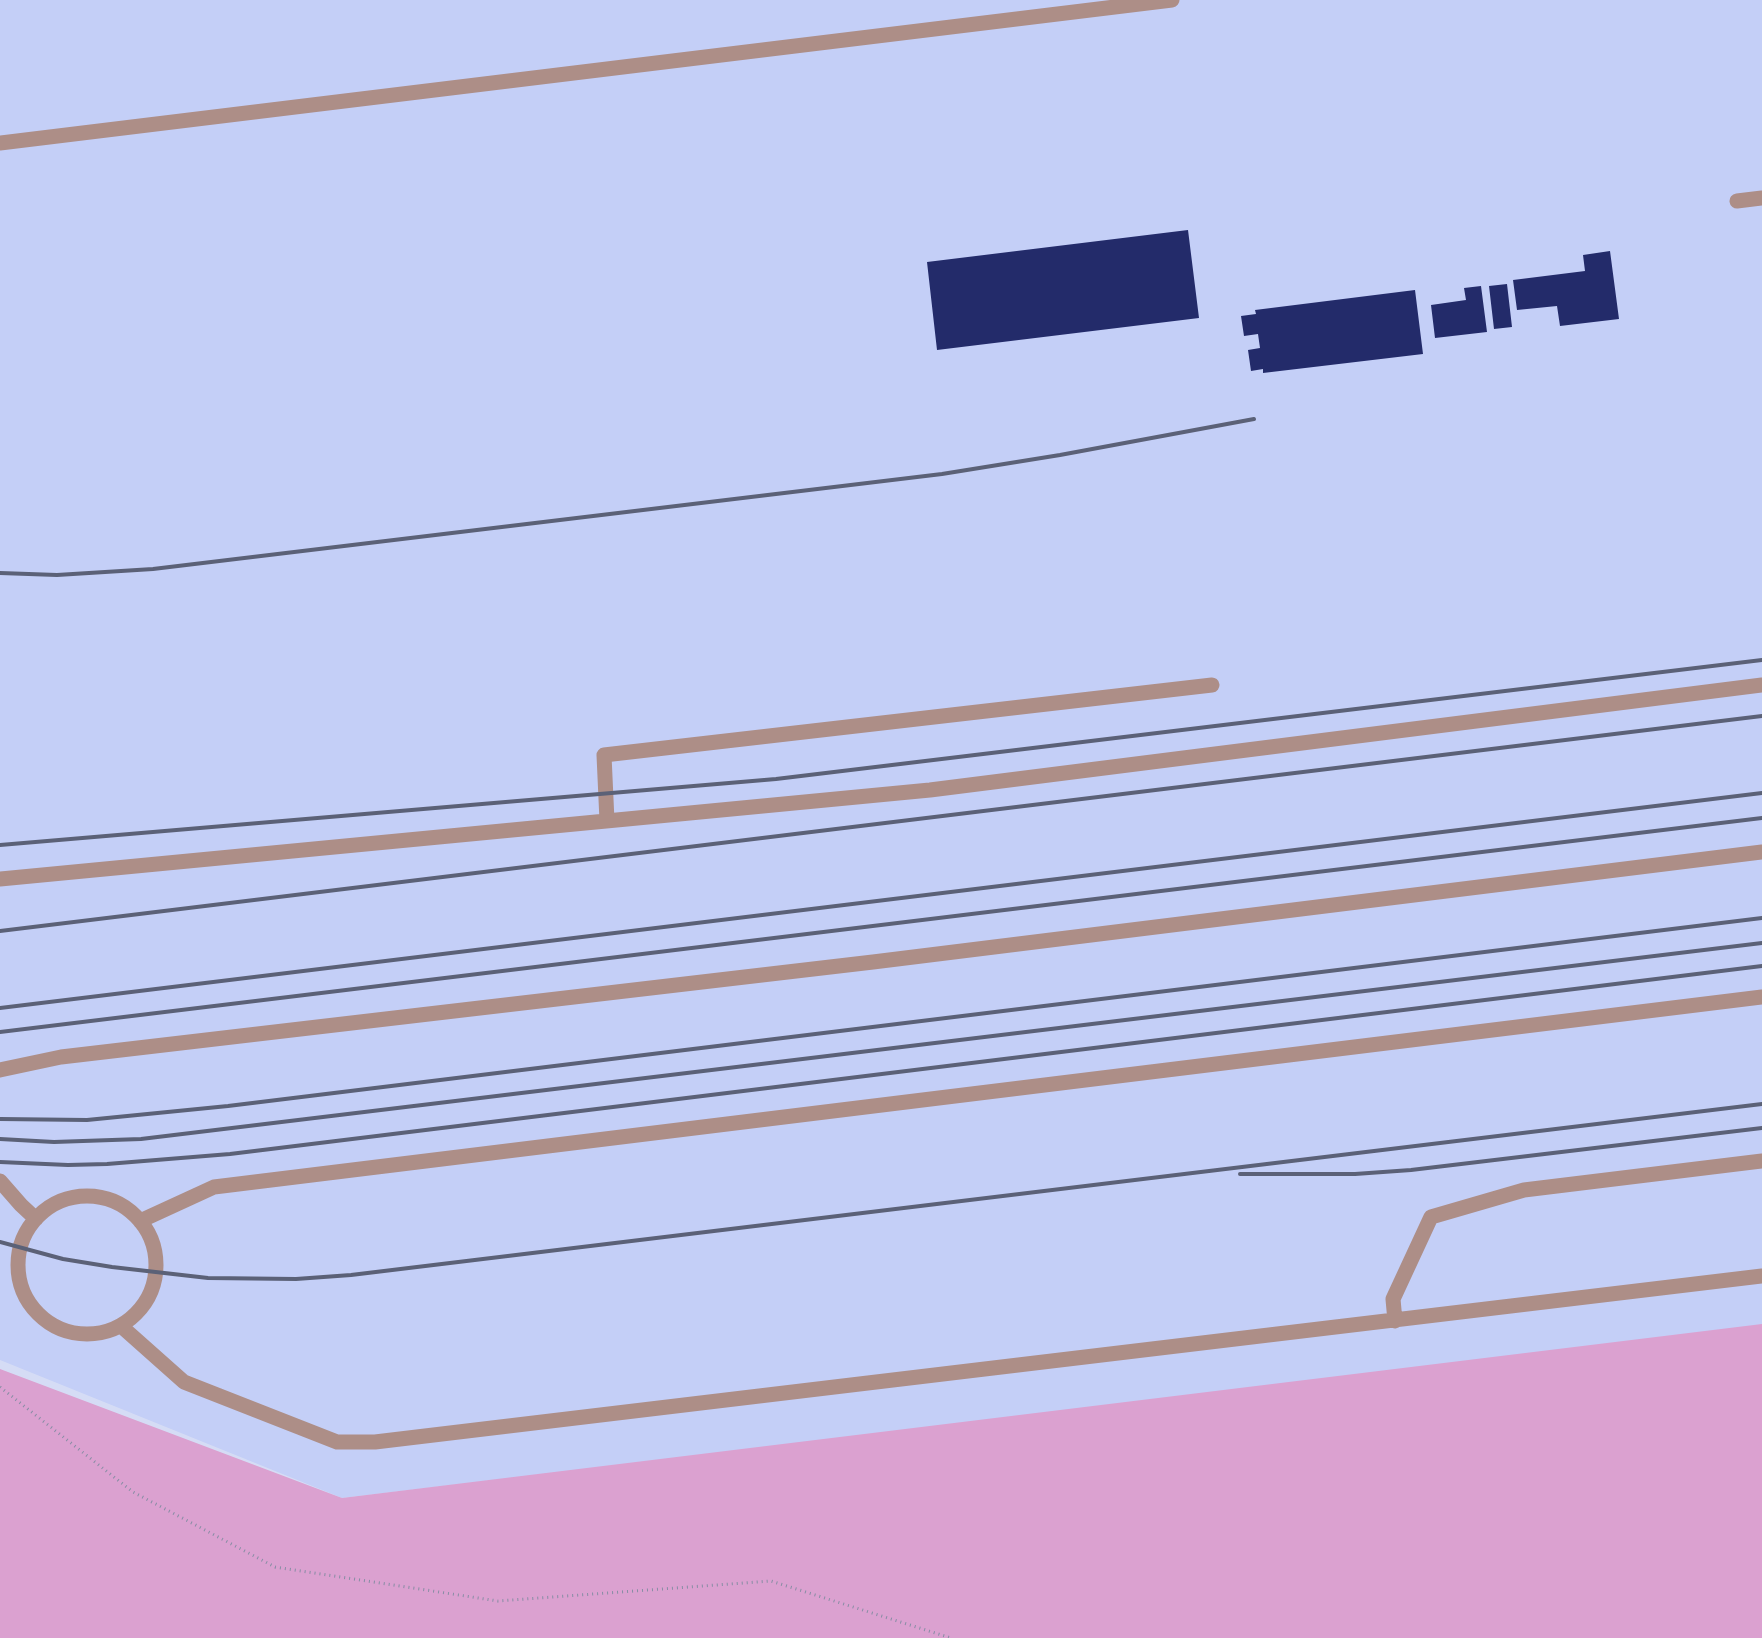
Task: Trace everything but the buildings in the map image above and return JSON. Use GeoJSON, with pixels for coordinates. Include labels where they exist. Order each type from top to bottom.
{"type":"FeatureCollection","features":[{"type":"Feature","properties":{"kind":"lane"},"geometry":{"type":"LineString","coordinates":[[0,142],[1172,0]]}},
{"type":"Feature","properties":{"kind":"lane"},"geometry":{"type":"LineString","coordinates":[[1737,201],[1762,198]]}},
{"type":"Feature","properties":{"kind":"lane"},"geometry":{"type":"LineString","coordinates":[[607,821],[604,755],[1212,685]]}},
{"type":"Feature","properties":{"kind":"lane"},"geometry":{"type":"LineString","coordinates":[[0,879],[930,790],[1762,685]]}},
{"type":"Feature","properties":{"kind":"lane"},"geometry":{"type":"LineString","coordinates":[[0,1070],[61,1058],[873,962],[1762,852]]}},
{"type":"Feature","properties":{"kind":"lane"},"geometry":{"type":"LineString","coordinates":[[140,1220],[214,1187],[1762,997]]}},
{"type":"Feature","properties":{"kind":"lane"},"geometry":{"type":"LineString","coordinates":[[1395,1321],[1393,1299],[1431,1217],[1524,1190],[1762,1161]]}},
{"type":"Feature","properties":{"kind":"lane"},"geometry":{"type":"LineString","coordinates":[[0,1181],[21,1205],[36,1218]]}},
{"type":"Feature","properties":{"kind":"lane"},"geometry":{"type":"LineString","coordinates":[[77,1196],[100,1197],[122,1205],[140,1220],[150,1236],[156,1255],[157,1273],[150,1295],[138,1313],[121,1326],[99,1334],[77,1334],[55,1327],[36,1313],[24,1293],[18,1271],[20,1249],[26,1232],[36,1218],[54,1204],[77,1196]]}},
{"type":"Feature","properties":{"kind":"lane"},"geometry":{"type":"LineString","coordinates":[[121,1326],[184,1382],[337,1442],[375,1442],[1762,1276]]}},
{"type":"Feature","properties":{"kind":"path"},"geometry":{"type":"LineString","coordinates":[[0,1387],[132,1492],[275,1567],[498,1601],[771,1581],[951,1638]]}},
{"type":"Feature","properties":{"kind":"shaded area"},"geometry":{"type":"Polygon","coordinates":[[[0,0],[1762,0],[1762,1326],[1203,1396],[342,1498],[0,1360],[0,0]]]}},
{"type":"Feature","properties":{"kind":"shaded area"},"geometry":{"type":"Polygon","coordinates":[[[1762,1324],[1762,1638],[0,1638],[0,1369],[342,1498],[1762,1324]]]}},
{"type":"Feature","properties":{"kind":"railway"},"geometry":{"type":"LineString","coordinates":[[0,573],[57,575],[153,569],[942,474],[1060,455],[1254,419]]}},
{"type":"Feature","properties":{"kind":"railway"},"geometry":{"type":"LineString","coordinates":[[0,845],[776,779],[1762,660]]}},
{"type":"Feature","properties":{"kind":"railway"},"geometry":{"type":"LineString","coordinates":[[0,931],[1762,716]]}},
{"type":"Feature","properties":{"kind":"railway"},"geometry":{"type":"LineString","coordinates":[[0,1008],[1762,793]]}},
{"type":"Feature","properties":{"kind":"railway"},"geometry":{"type":"LineString","coordinates":[[0,1032],[1762,818]]}},
{"type":"Feature","properties":{"kind":"railway"},"geometry":{"type":"LineString","coordinates":[[0,1119],[87,1120],[228,1106],[1762,918]]}},
{"type":"Feature","properties":{"kind":"railway"},"geometry":{"type":"LineString","coordinates":[[0,1139],[54,1142],[141,1139],[1762,943]]}},
{"type":"Feature","properties":{"kind":"railway"},"geometry":{"type":"LineString","coordinates":[[0,1162],[68,1165],[107,1164],[230,1154],[1762,966]]}},
{"type":"Feature","properties":{"kind":"railway"},"geometry":{"type":"LineString","coordinates":[[0,1242],[63,1259],[112,1267],[208,1278],[296,1279],[351,1275],[1762,1104]]}},
{"type":"Feature","properties":{"kind":"railway"},"geometry":{"type":"LineString","coordinates":[[1240,1174],[1355,1174],[1411,1170],[1762,1128]]}}]}
